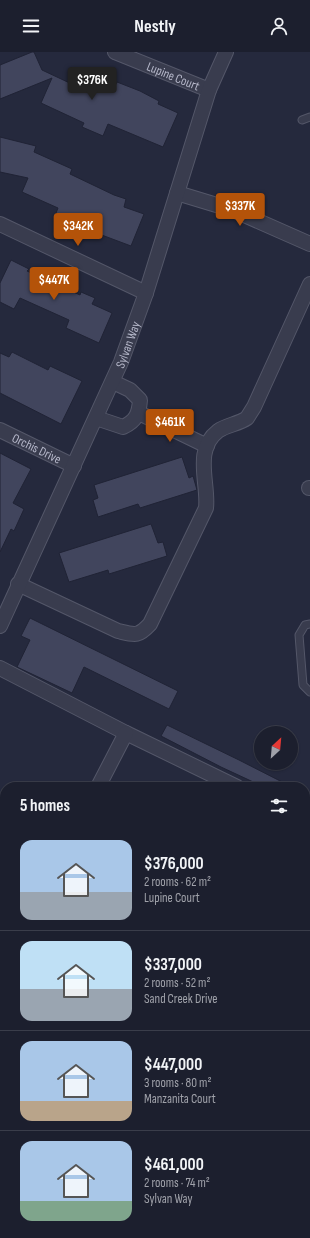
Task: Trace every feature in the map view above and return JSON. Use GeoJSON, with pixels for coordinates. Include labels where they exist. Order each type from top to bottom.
{"type":"FeatureCollection","features":[{"type":"Feature","properties":{"kind":"street","name":"Lupine Court"},"geometry":{"type":"LineString","coordinates":[[115,52],[208,90]]}},
{"type":"Feature","properties":{"kind":"street","name":"Sylvan Way"},"geometry":{"type":"LineString","coordinates":[[0,626],[18,584],[113,382],[146,293],[208,90],[226,52]]}},
{"type":"Feature","properties":{"kind":"street"},"geometry":{"type":"LineString","coordinates":[[176,193],[233,210],[310,244]]}},
{"type":"Feature","properties":{"kind":"street"},"geometry":{"type":"LineString","coordinates":[[0,224],[146,293]]}},
{"type":"Feature","properties":{"kind":"street"},"geometry":{"type":"LineString","coordinates":[[18,584],[118,631],[134,635],[142,633],[150,624],[206,508],[208,496],[203,477],[204,459],[207,446],[218,432],[246,418],[254,407],[310,284]]}},
{"type":"Feature","properties":{"kind":"street"},"geometry":{"type":"LineString","coordinates":[[96,418],[123,427],[133,422],[139,413],[140,400],[130,390],[113,382]]}},
{"type":"Feature","properties":{"kind":"street"},"geometry":{"type":"LineString","coordinates":[[139,413],[207,446]]}},
{"type":"Feature","properties":{"kind":"street","name":"Orchis Drive"},"geometry":{"type":"LineString","coordinates":[[0,430],[74,466]]}},
{"type":"Feature","properties":{"kind":"street"},"geometry":{"type":"LineString","coordinates":[[0,668],[126,733],[227,782]]}},
{"type":"Feature","properties":{"kind":"street"},"geometry":{"type":"LineString","coordinates":[[101,782],[126,733]]}},
{"type":"Feature","properties":{"kind":"lane"},"geometry":{"type":"LineString","coordinates":[[302,120],[310,117]]}},
{"type":"Feature","properties":{"kind":"lane"},"geometry":{"type":"LineString","coordinates":[[310,624],[305,625],[299,635],[303,685],[310,692]]}},
{"type":"Feature","properties":{"kind":"building"},"geometry":{"type":"Polygon","coordinates":[[[34,52],[42,70],[74,85],[81,72],[114,88],[117,82],[140,91],[159,101],[158,104],[178,113],[163,147],[108,124],[103,136],[82,127],[84,123],[41,103],[52,78],[0,99],[0,65],[34,52]]]}},
{"type":"Feature","properties":{"kind":"building"},"geometry":{"type":"Polygon","coordinates":[[[0,137],[36,146],[34,152],[72,169],[70,174],[114,195],[126,199],[124,207],[144,214],[131,246],[99,234],[56,213],[58,208],[22,192],[28,178],[0,172],[0,137]]]}},
{"type":"Feature","properties":{"kind":"building"},"geometry":{"type":"Polygon","coordinates":[[[11,260],[29,269],[27,271],[80,295],[81,292],[95,298],[92,304],[112,313],[99,343],[66,328],[69,320],[20,298],[14,309],[0,302],[0,283],[11,260]]]}},
{"type":"Feature","properties":{"kind":"building"},"geometry":{"type":"Polygon","coordinates":[[[12,352],[48,370],[50,366],[82,381],[61,424],[0,393],[0,353],[9,357],[12,352]]]}},
{"type":"Feature","properties":{"kind":"building"},"geometry":{"type":"Polygon","coordinates":[[[0,453],[31,469],[13,503],[24,509],[14,531],[11,529],[0,552],[0,453]]]}},
{"type":"Feature","properties":{"kind":"building"},"geometry":{"type":"Polygon","coordinates":[[[182,457],[189,478],[193,476],[197,490],[140,508],[138,504],[98,517],[93,500],[98,498],[94,485],[182,457]]]}},
{"type":"Feature","properties":{"kind":"building"},"geometry":{"type":"Polygon","coordinates":[[[151,524],[158,543],[163,542],[167,556],[109,574],[108,570],[69,582],[59,553],[151,524]]]}},
{"type":"Feature","properties":{"kind":"building"},"geometry":{"type":"Polygon","coordinates":[[[30,618],[178,691],[169,709],[84,667],[72,693],[17,667],[30,640],[21,636],[30,618]]]}},
{"type":"Feature","properties":{"kind":"building"},"geometry":{"type":"Polygon","coordinates":[[[167,725],[254,768],[254,770],[259,770],[282,782],[253,782],[161,736],[167,725]]]}}]}
